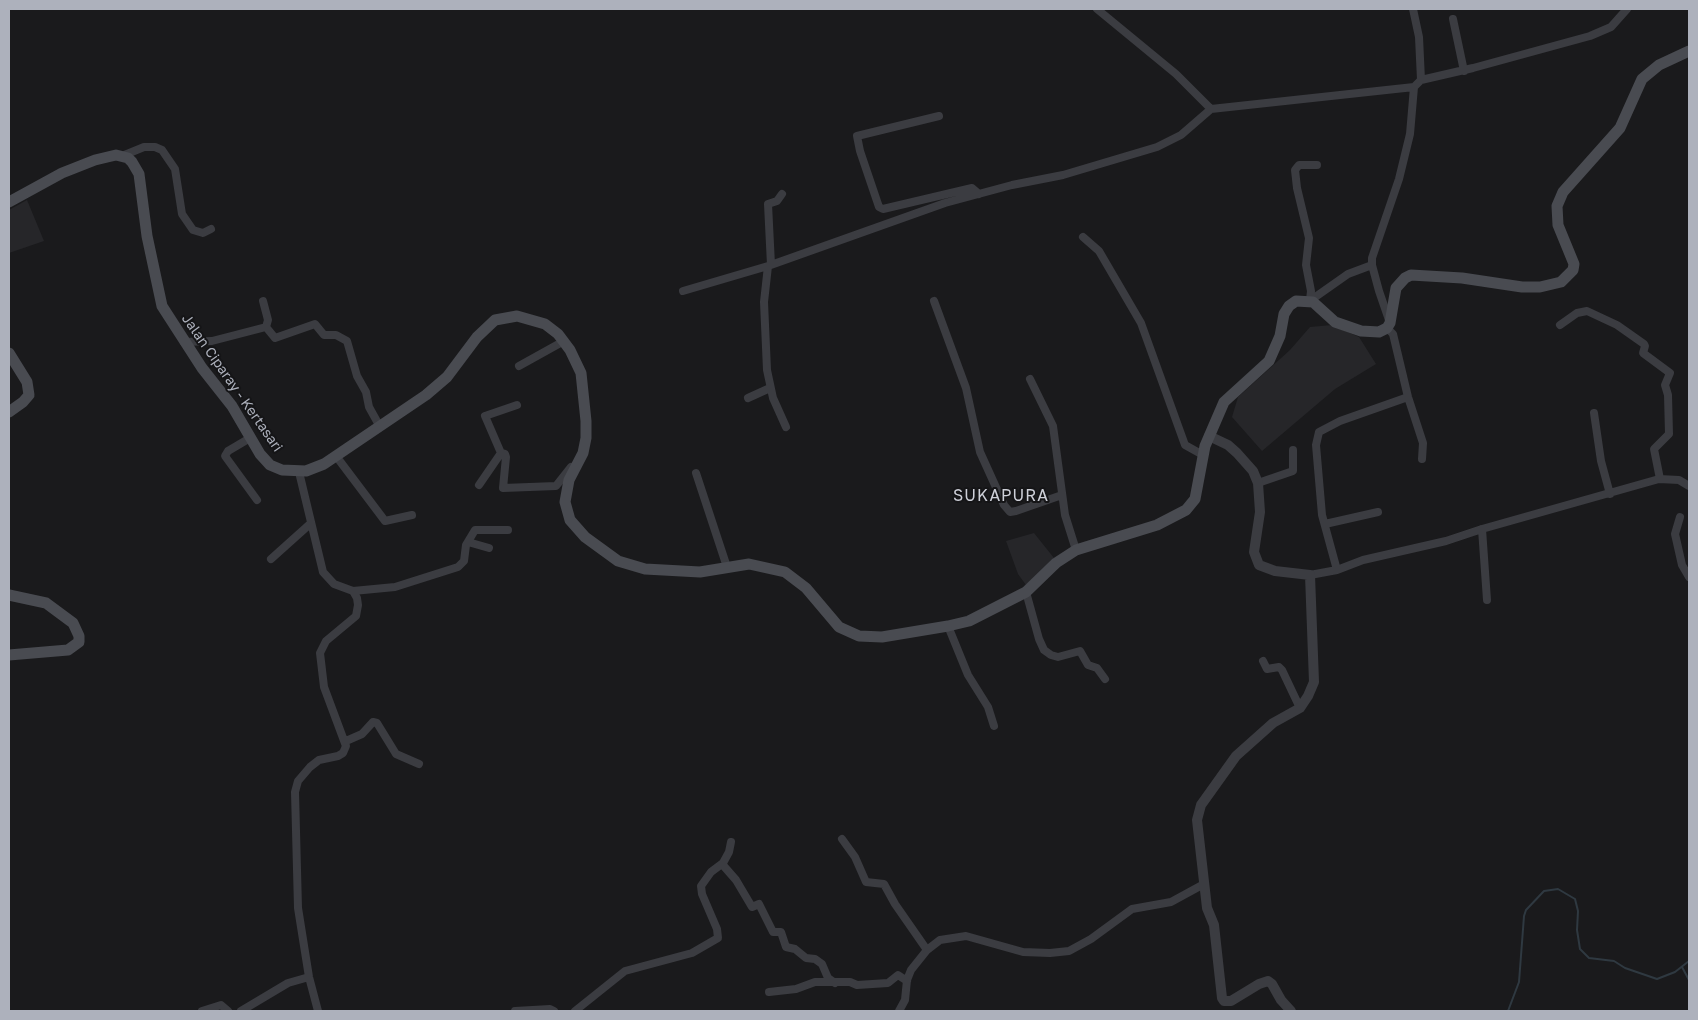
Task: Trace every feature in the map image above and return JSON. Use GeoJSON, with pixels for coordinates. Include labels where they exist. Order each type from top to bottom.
{"type":"FeatureCollection","features":[{"type":"Feature","properties":{"kind":"main road"},"geometry":{"type":"LineString","coordinates":[[1310,300],[1335,322],[1370,333],[1379,332],[1389,326],[1396,288],[1405,278],[1411,275],[1462,278],[1540,287],[1561,282],[1573,270],[1574,264],[1558,225],[1556,212],[1560,198],[1579,172],[1620,128],[1642,79],[1659,65],[1689,51]]}},
{"type":"Feature","properties":{"kind":"main road"},"geometry":{"type":"LineString","coordinates":[[9,202],[71,169],[104,157],[122,156]]}},
{"type":"Feature","properties":{"kind":"main road","name":"Jalan Ciparay - Kertasari"},"geometry":{"type":"LineString","coordinates":[[122,156],[128,158],[138,170],[158,296],[166,314],[184,342],[232,406],[250,438],[270,465],[282,470],[299,472],[317,468],[440,384],[477,338],[495,320],[510,316],[531,319],[550,328],[564,341],[575,359],[583,387],[586,432],[580,459],[565,494],[566,510],[574,525],[618,562],[660,571],[700,572],[749,564],[784,572],[806,588],[839,626],[859,636],[896,635],[971,620],[1026,592],[1056,563],[1076,550],[1157,525],[1186,510],[1195,499],[1203,455],[1209,436],[1230,395],[1263,367],[1273,355],[1286,310],[1296,301],[1310,300]]}},
{"type":"Feature","properties":{"kind":"main road"},"geometry":{"type":"LineString","coordinates":[[9,353],[27,382],[29,395],[9,412]]}},
{"type":"Feature","properties":{"kind":"main road"},"geometry":{"type":"LineString","coordinates":[[9,595],[46,603],[73,623],[79,636],[79,642],[68,650],[9,654]]}},
{"type":"Feature","properties":{"kind":"street"},"geometry":{"type":"LineString","coordinates":[[1097,9],[1176,74],[1211,109]]}},
{"type":"Feature","properties":{"kind":"street"},"geometry":{"type":"LineString","coordinates":[[1413,9],[1419,37],[1421,80]]}},
{"type":"Feature","properties":{"kind":"street"},"geometry":{"type":"LineString","coordinates":[[683,291],[769,266],[937,206],[979,194],[1063,175],[1157,147],[1182,134],[1211,109],[1414,87],[1421,80],[1464,71],[1597,33],[1611,27],[1627,9]]}},
{"type":"Feature","properties":{"kind":"street"},"geometry":{"type":"LineString","coordinates":[[1454,19],[1464,71]]}},
{"type":"Feature","properties":{"kind":"street"},"geometry":{"type":"LineString","coordinates":[[1414,87],[1410,134],[1372,265],[1393,334],[1408,397],[1423,443],[1422,459]]}},
{"type":"Feature","properties":{"kind":"street"},"geometry":{"type":"LineString","coordinates":[[939,116],[857,136],[860,151],[879,207],[883,209],[972,188],[979,194]]}},
{"type":"Feature","properties":{"kind":"street"},"geometry":{"type":"LineString","coordinates":[[122,156],[144,147],[155,147],[162,150],[174,169],[182,214],[193,230],[203,233],[211,229]]}},
{"type":"Feature","properties":{"kind":"street"},"geometry":{"type":"LineString","coordinates":[[1310,300],[1311,291],[1306,265],[1309,238],[1297,188],[1296,170],[1299,165],[1317,165]]}},
{"type":"Feature","properties":{"kind":"street"},"geometry":{"type":"LineString","coordinates":[[782,194],[777,201],[768,204],[769,266],[764,302],[770,388],[786,427]]}},
{"type":"Feature","properties":{"kind":"street"},"geometry":{"type":"LineString","coordinates":[[1083,237],[1099,251],[1141,323],[1185,445],[1203,455]]}},
{"type":"Feature","properties":{"kind":"street"},"geometry":{"type":"LineString","coordinates":[[1310,300],[1348,274],[1372,265]]}},
{"type":"Feature","properties":{"kind":"street"},"geometry":{"type":"LineString","coordinates":[[263,301],[268,320],[266,326]]}},
{"type":"Feature","properties":{"kind":"street"},"geometry":{"type":"LineString","coordinates":[[934,301],[966,388],[980,452],[1006,508],[1010,512],[1016,511],[1062,496]]}},
{"type":"Feature","properties":{"kind":"street"},"geometry":{"type":"LineString","coordinates":[[1560,325],[1578,313],[1587,311],[1617,325],[1644,344],[1642,353],[1670,373],[1665,385],[1668,395],[1669,434],[1654,449],[1660,479]]}},
{"type":"Feature","properties":{"kind":"street"},"geometry":{"type":"LineString","coordinates":[[266,326],[275,338],[315,324],[324,335],[336,335],[348,341],[357,376],[366,392],[369,407],[379,425]]}},
{"type":"Feature","properties":{"kind":"street"},"geometry":{"type":"LineString","coordinates":[[184,342],[212,341],[266,326]]}},
{"type":"Feature","properties":{"kind":"street"},"geometry":{"type":"LineString","coordinates":[[519,366],[564,341]]}},
{"type":"Feature","properties":{"kind":"street"},"geometry":{"type":"LineString","coordinates":[[1030,379],[1052,426],[1062,496],[1076,550]]}},
{"type":"Feature","properties":{"kind":"street"},"geometry":{"type":"LineString","coordinates":[[748,398],[770,388]]}},
{"type":"Feature","properties":{"kind":"street"},"geometry":{"type":"LineString","coordinates":[[1337,570],[1322,515],[1316,445],[1319,432],[1340,421],[1408,397]]}},
{"type":"Feature","properties":{"kind":"street"},"geometry":{"type":"LineString","coordinates":[[517,405],[485,416],[501,453],[506,454],[503,488],[556,486],[575,462],[580,459]]}},
{"type":"Feature","properties":{"kind":"street"},"geometry":{"type":"LineString","coordinates":[[1594,413],[1610,494]]}},
{"type":"Feature","properties":{"kind":"street"},"geometry":{"type":"LineString","coordinates":[[1209,436],[1237,453],[1253,471],[1258,483],[1260,512],[1254,552],[1259,565],[1275,571],[1310,575],[1337,570],[1363,560],[1446,541],[1482,529],[1660,479],[1679,480],[1689,486]]}},
{"type":"Feature","properties":{"kind":"street"},"geometry":{"type":"LineString","coordinates":[[250,438],[228,451],[225,456],[257,500]]}},
{"type":"Feature","properties":{"kind":"street"},"geometry":{"type":"LineString","coordinates":[[1258,483],[1293,471],[1293,450]]}},
{"type":"Feature","properties":{"kind":"street"},"geometry":{"type":"LineString","coordinates":[[479,485],[501,453]]}},
{"type":"Feature","properties":{"kind":"street"},"geometry":{"type":"LineString","coordinates":[[336,456],[385,521],[412,516]]}},
{"type":"Feature","properties":{"kind":"street"},"geometry":{"type":"LineString","coordinates":[[299,472],[310,524],[327,578],[334,584],[353,591],[395,587],[458,567],[464,561],[468,542],[475,530],[508,530]]}},
{"type":"Feature","properties":{"kind":"street"},"geometry":{"type":"LineString","coordinates":[[696,473],[727,567]]}},
{"type":"Feature","properties":{"kind":"street"},"geometry":{"type":"LineString","coordinates":[[1325,524],[1378,512]]}},
{"type":"Feature","properties":{"kind":"street"},"geometry":{"type":"LineString","coordinates":[[1680,517],[1675,534],[1682,565],[1689,577]]}},
{"type":"Feature","properties":{"kind":"street"},"geometry":{"type":"LineString","coordinates":[[271,559],[310,524]]}},
{"type":"Feature","properties":{"kind":"street"},"geometry":{"type":"LineString","coordinates":[[1482,529],[1487,600]]}},
{"type":"Feature","properties":{"kind":"street"},"geometry":{"type":"LineString","coordinates":[[468,542],[489,548]]}},
{"type":"Feature","properties":{"kind":"street"},"geometry":{"type":"LineString","coordinates":[[1291,1011],[1268,981],[1259,984],[1231,1001],[1224,1001],[1222,998],[1214,925],[1207,908],[1198,820],[1201,805],[1245,745],[1273,723],[1300,708],[1308,696],[1314,682],[1310,575]]}},
{"type":"Feature","properties":{"kind":"street"},"geometry":{"type":"LineString","coordinates":[[318,1011],[309,977],[298,908],[294,792],[303,774],[319,760],[343,753],[346,741],[324,687],[320,653],[326,641],[356,616],[358,605],[353,591]]}},
{"type":"Feature","properties":{"kind":"street"},"geometry":{"type":"LineString","coordinates":[[1026,592],[1038,639],[1044,650],[1058,657],[1080,651],[1088,665],[1097,668],[1105,679]]}},
{"type":"Feature","properties":{"kind":"street"},"geometry":{"type":"LineString","coordinates":[[948,626],[966,670],[988,707],[994,726]]}},
{"type":"Feature","properties":{"kind":"street"},"geometry":{"type":"LineString","coordinates":[[1263,661],[1267,669],[1279,667],[1282,670],[1300,708]]}},
{"type":"Feature","properties":{"kind":"street"},"geometry":{"type":"LineString","coordinates":[[346,741],[362,734],[373,722],[377,723],[396,754],[419,764]]}},
{"type":"Feature","properties":{"kind":"street"},"geometry":{"type":"LineString","coordinates":[[842,839],[855,857],[866,882],[884,884],[895,904],[927,950]]}},
{"type":"Feature","properties":{"kind":"street"},"geometry":{"type":"LineString","coordinates":[[575,1011],[625,971],[692,953],[718,938],[717,929],[702,894],[701,886],[711,872],[722,864],[729,852],[731,842]]}},
{"type":"Feature","properties":{"kind":"street"},"geometry":{"type":"LineString","coordinates":[[722,864],[736,880],[752,907],[759,904],[773,932],[781,932],[786,947],[795,949],[806,958],[815,959],[822,964],[828,978],[835,983]]}},
{"type":"Feature","properties":{"kind":"street"},"geometry":{"type":"LineString","coordinates":[[899,1011],[905,1000],[907,981],[911,970],[927,950],[940,940],[957,936],[976,938],[1023,952],[1050,953],[1070,950],[1090,939],[1132,909],[1171,902],[1204,884]]}},
{"type":"Feature","properties":{"kind":"street"},"geometry":{"type":"LineString","coordinates":[[769,992],[796,989],[815,982],[850,982],[857,985],[888,983],[898,974],[907,981]]}},
{"type":"Feature","properties":{"kind":"street"},"geometry":{"type":"LineString","coordinates":[[241,1011],[288,983],[309,977]]}},
{"type":"Feature","properties":{"kind":"street"},"geometry":{"type":"LineString","coordinates":[[202,1011],[221,1005],[228,1011]]}},
{"type":"Feature","properties":{"kind":"street"},"geometry":{"type":"LineString","coordinates":[[515,1011],[550,1009],[554,1011]]}},
{"type":"Feature","properties":{"kind":"shaded area"},"geometry":{"type":"Polygon","coordinates":[[[27,200],[44,241],[9,253],[9,210],[27,200]]]}},
{"type":"Feature","properties":{"kind":"shaded area"},"geometry":{"type":"Polygon","coordinates":[[[1332,325],[1359,337],[1376,364],[1335,389],[1262,451],[1232,417],[1238,397],[1290,350],[1310,327],[1332,325]]]}},
{"type":"Feature","properties":{"kind":"shaded area"},"geometry":{"type":"Polygon","coordinates":[[[1034,533],[1054,558],[1026,585],[1018,574],[1006,541],[1034,533]]]}},
{"type":"Feature","properties":{"kind":"waterway"},"geometry":{"type":"LineString","coordinates":[[1508,1011],[1519,982],[1524,916],[1526,910],[1544,891],[1558,889],[1575,899],[1578,911],[1577,930],[1580,949],[1589,958],[1614,961],[1625,968],[1657,979],[1675,972],[1689,961]]}},
{"type":"Feature","properties":{"kind":"waterway"},"geometry":{"type":"LineString","coordinates":[[1682,967],[1689,980]]}},
{"type":"Feature","properties":{"kind":"district","name":"SUKAPURA"},"geometry":{"type":"Point","coordinates":[1001,496]}}]}
